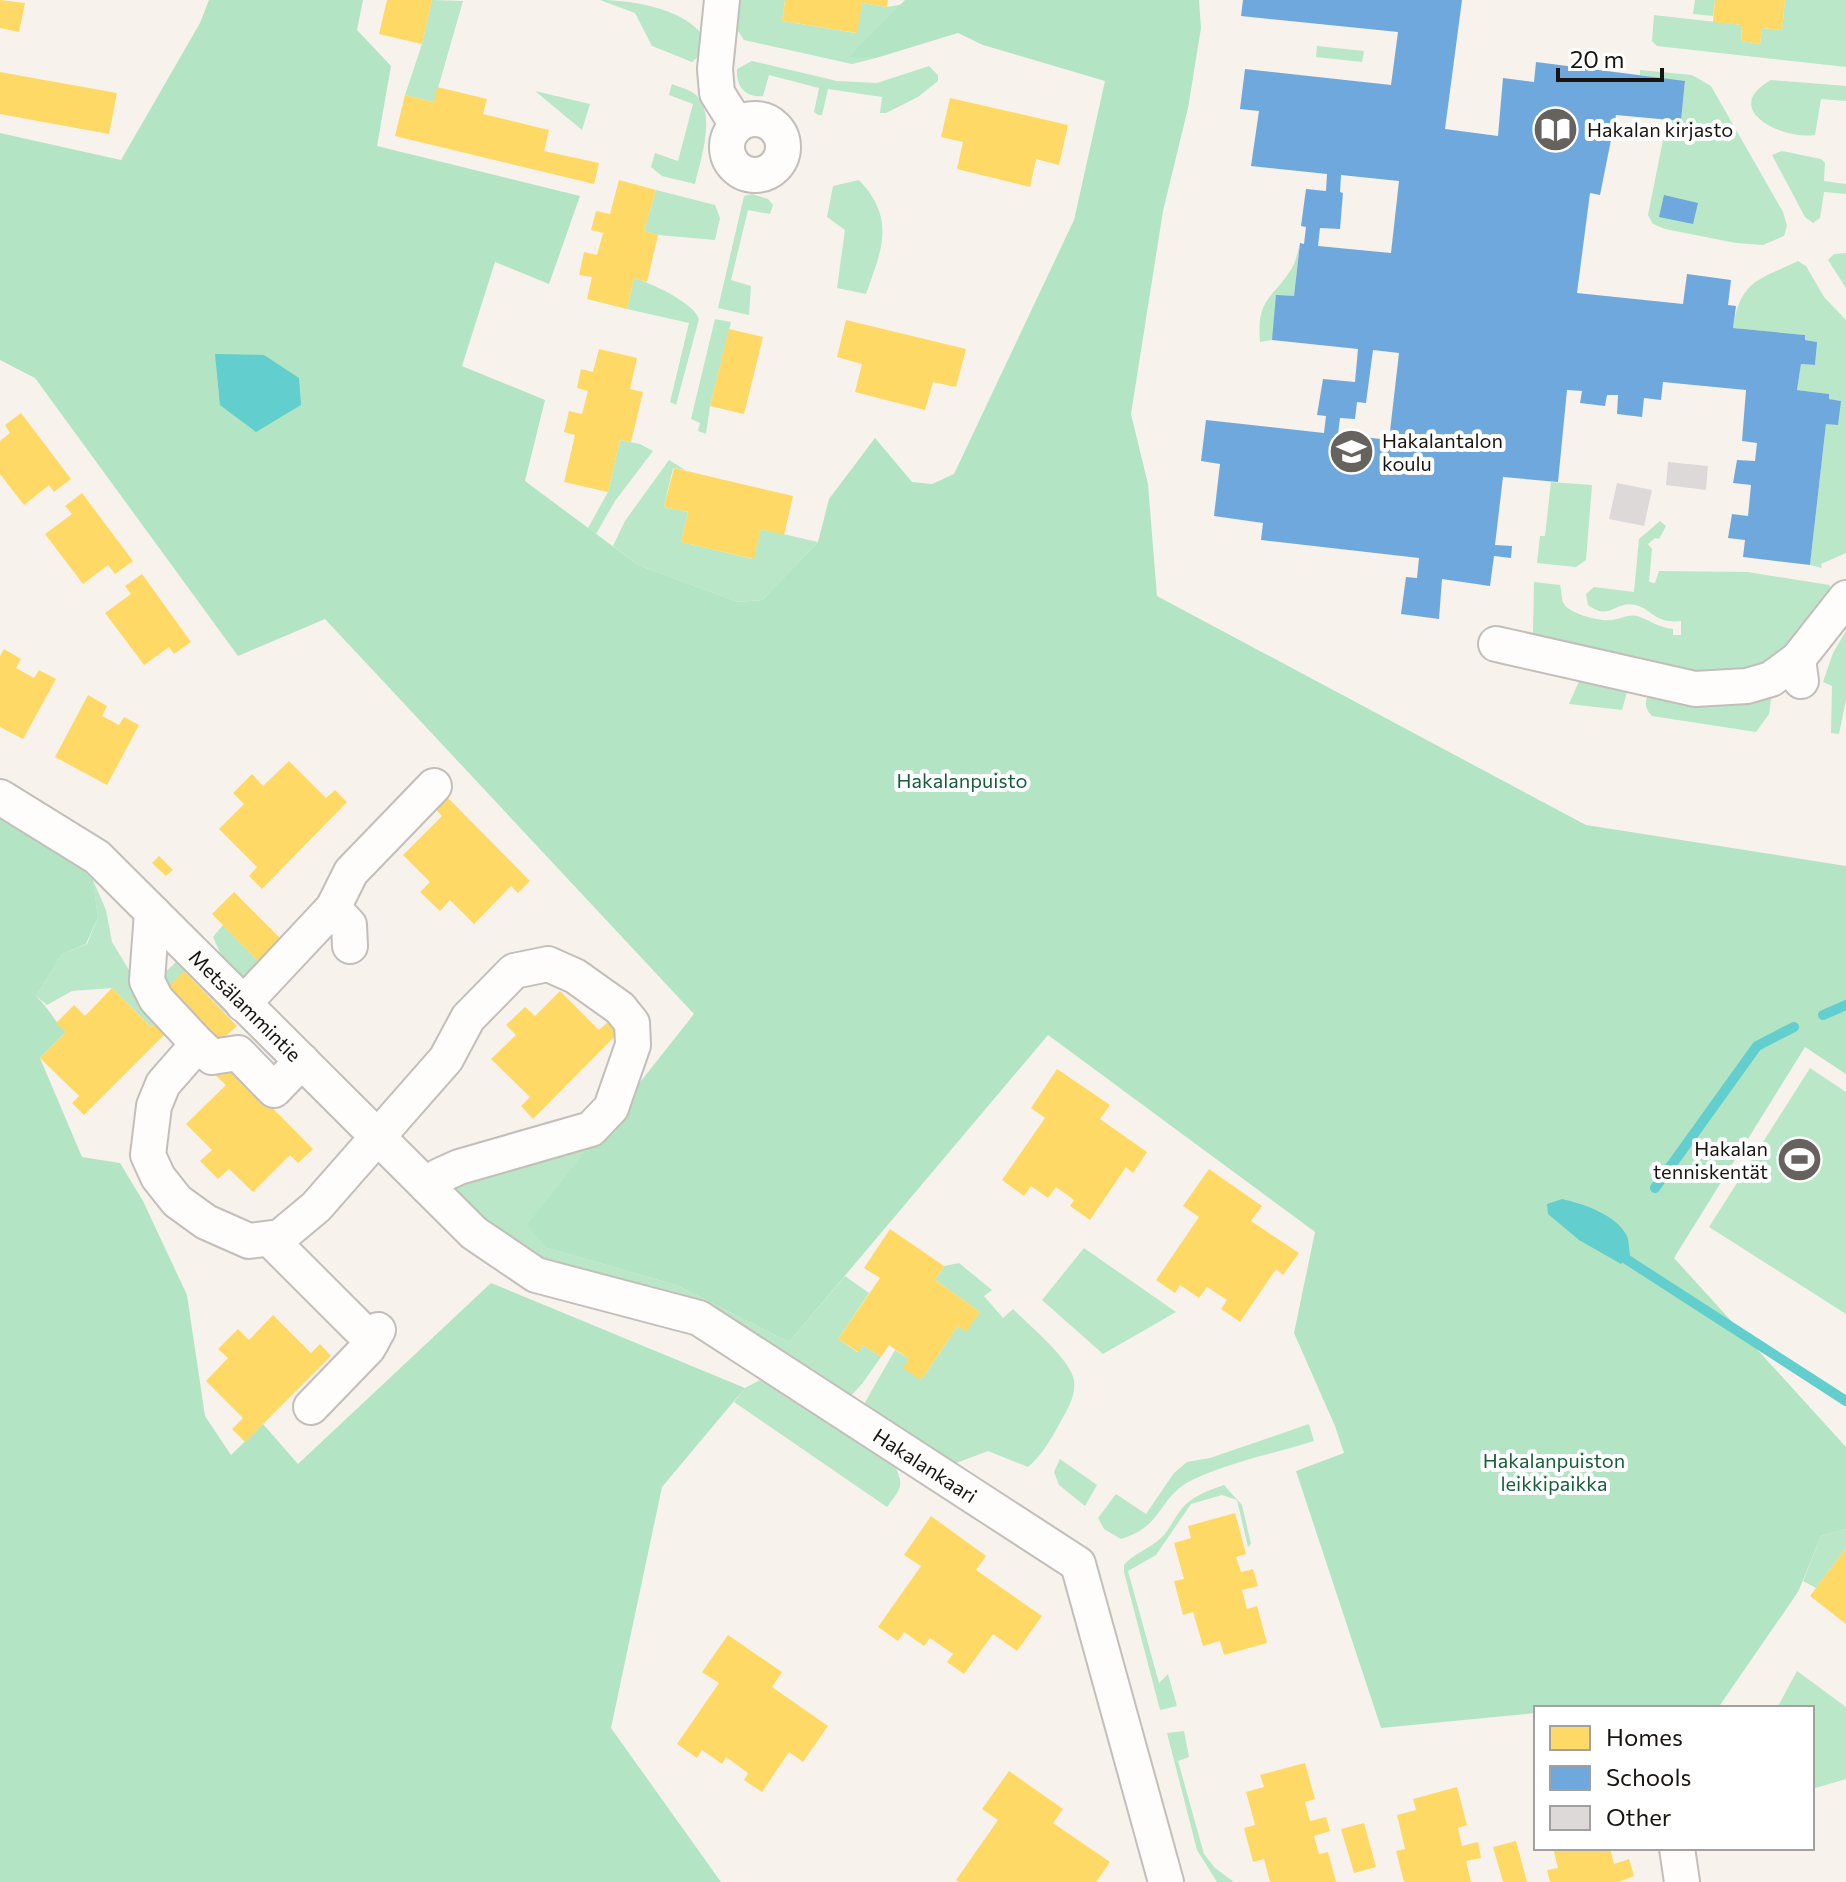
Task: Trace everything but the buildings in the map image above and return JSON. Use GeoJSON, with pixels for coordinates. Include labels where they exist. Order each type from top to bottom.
{"type":"FeatureCollection","features":[{"type":"Feature","properties":{"kind":"street"},"geometry":{"type":"LineString","coordinates":[[722,0],[715,69],[717,93],[737,125]]}},
{"type":"Feature","properties":{"kind":"street"},"geometry":{"type":"LineString","coordinates":[[1496,644],[1695,689],[1719,689],[1800,672],[1846,598]]}},
{"type":"Feature","properties":{"kind":"street"},"geometry":{"type":"LineString","coordinates":[[243,1004],[333,908],[351,872],[434,786]]}},
{"type":"Feature","properties":{"kind":"street","name":"Metsälammintie"},"geometry":{"type":"LineString","coordinates":[[0,797],[97,857],[474,1233]]}},
{"type":"Feature","properties":{"kind":"street"},"geometry":{"type":"LineString","coordinates":[[333,908],[349,925],[350,946]]}},
{"type":"Feature","properties":{"kind":"street"},"geometry":{"type":"LineString","coordinates":[[152,912],[147,981],[156,999],[198,1044],[212,1057],[238,1053],[274,1090],[302,1061]]}},
{"type":"Feature","properties":{"kind":"street"},"geometry":{"type":"LineString","coordinates":[[198,1044],[163,1084],[154,1106],[148,1155],[158,1177],[177,1201],[206,1222],[249,1241],[280,1237],[316,1207],[446,1059],[468,1018],[514,971],[548,964],[575,976],[620,1008],[632,1023],[633,1045],[611,1108],[591,1129],[459,1167],[439,1176],[427,1186]]}},
{"type":"Feature","properties":{"kind":"street","name":"Hakalankaari"},"geometry":{"type":"LineString","coordinates":[[474,1233],[536,1275],[699,1318],[1078,1564],[1166,1882]]}},
{"type":"Feature","properties":{"kind":"street"},"geometry":{"type":"LineString","coordinates":[[270,1239],[314,1275],[375,1336],[311,1407]]}},
{"type":"Feature","properties":{"kind":"street"},"geometry":{"type":"LineString","coordinates":[[1677,1850],[1682,1882]]}},
{"type":"Feature","properties":{"kind":"green space","name":"Hakalanpuisto"},"geometry":{"type":"Polygon","coordinates":[[[209,0],[363,0],[357,30],[391,66],[377,146],[580,196],[549,284],[495,262],[462,366],[545,400],[525,481],[638,565],[738,602],[762,600],[818,542],[829,499],[875,438],[912,482],[932,484],[954,474],[1074,220],[1105,81],[983,45],[958,33],[876,58],[848,57],[905,0],[1199,0],[1201,28],[1188,108],[1163,211],[1131,414],[1148,484],[1157,596],[1586,825],[1846,866],[1846,1074],[1805,1047],[1674,1258],[1846,1447],[1846,1529],[1821,1536],[1798,1592],[1719,1706],[1534,1706],[1534,1713],[1381,1728],[1296,1471],[1344,1453],[1294,1333],[1315,1232],[1048,1035],[789,1342],[676,1285],[547,1248],[527,1225],[694,1014],[325,619],[238,656],[35,378],[0,360],[0,133],[121,160],[200,23],[209,0]]]}},
{"type":"Feature","properties":{"kind":"green space"},"geometry":{"type":"Polygon","coordinates":[[[432,0],[463,1],[434,102],[405,95],[422,44],[432,0]]]}},
{"type":"Feature","properties":{"kind":"green space"},"geometry":{"type":"Polygon","coordinates":[[[600,0],[640,4],[680,17],[700,32],[699,56],[692,62],[652,46],[635,13],[600,0]]]}},
{"type":"Feature","properties":{"kind":"green space"},"geometry":{"type":"Polygon","coordinates":[[[738,0],[785,0],[782,21],[856,33],[862,3],[887,7],[904,4],[849,56],[876,58],[852,64],[744,40],[736,28],[738,0]]]}},
{"type":"Feature","properties":{"kind":"green space"},"geometry":{"type":"Polygon","coordinates":[[[1695,0],[1715,0],[1713,16],[1693,14],[1695,0]]]}},
{"type":"Feature","properties":{"kind":"green space"},"geometry":{"type":"Polygon","coordinates":[[[1785,0],[1846,0],[1846,67],[1657,46],[1652,41],[1654,15],[1742,25],[1741,41],[1760,44],[1762,28],[1782,30],[1785,0]]]}},
{"type":"Feature","properties":{"kind":"green space"},"geometry":{"type":"Polygon","coordinates":[[[1317,46],[1364,51],[1362,62],[1316,57],[1317,46]]]}},
{"type":"Feature","properties":{"kind":"green space"},"geometry":{"type":"Polygon","coordinates":[[[752,61],[837,81],[877,83],[929,66],[938,75],[938,81],[918,97],[886,113],[880,113],[882,97],[828,89],[822,115],[818,115],[814,112],[819,88],[769,75],[763,96],[743,90],[737,69],[752,61]]]}},
{"type":"Feature","properties":{"kind":"green space"},"geometry":{"type":"Polygon","coordinates":[[[1640,70],[1692,75],[1711,86],[1783,212],[1787,226],[1784,236],[1763,245],[1736,243],[1653,224],[1648,215],[1667,120],[1681,121],[1685,82],[1640,75],[1640,70]]]}},
{"type":"Feature","properties":{"kind":"green space"},"geometry":{"type":"Polygon","coordinates":[[[1771,80],[1846,86],[1846,101],[1821,99],[1815,135],[1787,133],[1761,120],[1753,111],[1751,102],[1757,91],[1771,80]]]}},
{"type":"Feature","properties":{"kind":"green space"},"geometry":{"type":"Polygon","coordinates":[[[672,84],[696,95],[705,114],[705,138],[695,184],[662,176],[651,167],[655,153],[678,161],[693,104],[669,95],[672,84]]]}},
{"type":"Feature","properties":{"kind":"green space"},"geometry":{"type":"Polygon","coordinates":[[[535,91],[590,104],[582,130],[535,91]]]}},
{"type":"Feature","properties":{"kind":"green space"},"geometry":{"type":"Polygon","coordinates":[[[1782,151],[1821,159],[1825,163],[1824,181],[1846,184],[1846,194],[1824,192],[1820,218],[1813,223],[1805,217],[1772,155],[1782,151]]]}},
{"type":"Feature","properties":{"kind":"green space"},"geometry":{"type":"Polygon","coordinates":[[[859,180],[871,194],[882,221],[881,248],[866,294],[837,288],[845,230],[827,217],[833,186],[859,180]]]}},
{"type":"Feature","properties":{"kind":"green space"},"geometry":{"type":"Polygon","coordinates":[[[656,190],[715,205],[720,218],[715,240],[644,231],[656,190]]]}},
{"type":"Feature","properties":{"kind":"green space"},"geometry":{"type":"Polygon","coordinates":[[[752,194],[768,199],[773,205],[770,214],[748,210],[731,280],[751,286],[749,315],[718,308],[744,196],[752,194]]]}},
{"type":"Feature","properties":{"kind":"green space"},"geometry":{"type":"Polygon","coordinates":[[[1300,243],[1294,296],[1272,340],[1260,342],[1263,307],[1292,268],[1300,243]]]}},
{"type":"Feature","properties":{"kind":"green space"},"geometry":{"type":"Polygon","coordinates":[[[1846,253],[1846,288],[1828,260],[1834,254],[1846,253]]]}},
{"type":"Feature","properties":{"kind":"green space"},"geometry":{"type":"Polygon","coordinates":[[[1798,261],[1806,266],[1824,297],[1846,320],[1846,553],[1821,564],[1822,568],[1810,565],[1826,424],[1841,401],[1829,399],[1829,394],[1797,390],[1801,364],[1815,365],[1816,342],[1805,340],[1804,335],[1733,328],[1736,312],[1746,291],[1762,278],[1798,261]]]}},
{"type":"Feature","properties":{"kind":"green space"},"geometry":{"type":"Polygon","coordinates":[[[634,278],[680,300],[699,319],[676,405],[670,402],[689,323],[627,309],[634,278]]]}},
{"type":"Feature","properties":{"kind":"green space"},"geometry":{"type":"Polygon","coordinates":[[[715,319],[731,322],[706,434],[698,431],[700,423],[691,419],[715,319]]]}},
{"type":"Feature","properties":{"kind":"green space"},"geometry":{"type":"Polygon","coordinates":[[[620,440],[640,444],[653,451],[615,501],[596,534],[588,528],[608,492],[620,440]]]}},
{"type":"Feature","properties":{"kind":"green space"},"geometry":{"type":"Polygon","coordinates":[[[669,460],[685,470],[673,468],[664,507],[688,512],[681,542],[753,559],[761,529],[818,542],[762,600],[738,602],[638,565],[613,546],[625,521],[669,460]]]}},
{"type":"Feature","properties":{"kind":"green space"},"geometry":{"type":"Polygon","coordinates":[[[1551,482],[1592,485],[1586,560],[1576,567],[1537,563],[1540,536],[1545,536],[1551,482]]]}},
{"type":"Feature","properties":{"kind":"green space"},"geometry":{"type":"Polygon","coordinates":[[[1660,521],[1666,526],[1659,539],[1655,538],[1648,544],[1652,549],[1649,582],[1655,583],[1659,571],[1748,572],[1829,585],[1832,592],[1830,605],[1763,672],[1704,680],[1603,656],[1559,639],[1533,634],[1534,582],[1560,585],[1564,604],[1579,614],[1607,620],[1637,616],[1673,629],[1673,635],[1681,635],[1681,621],[1659,618],[1635,605],[1602,611],[1588,605],[1586,594],[1594,587],[1634,592],[1639,539],[1660,521]]]}},
{"type":"Feature","properties":{"kind":"green space"},"geometry":{"type":"Polygon","coordinates":[[[1846,631],[1846,700],[1839,734],[1831,733],[1832,686],[1823,682],[1833,653],[1846,631]]]}},
{"type":"Feature","properties":{"kind":"green space"},"geometry":{"type":"Polygon","coordinates":[[[1580,679],[1623,685],[1627,692],[1622,710],[1569,704],[1580,679]]]}},
{"type":"Feature","properties":{"kind":"green space"},"geometry":{"type":"Polygon","coordinates":[[[1773,686],[1769,714],[1756,732],[1652,716],[1646,706],[1651,690],[1773,686]]]}},
{"type":"Feature","properties":{"kind":"green space"},"geometry":{"type":"Polygon","coordinates":[[[0,817],[78,865],[93,880],[98,917],[86,944],[62,954],[36,996],[66,1032],[40,1058],[82,1157],[120,1163],[143,1201],[187,1295],[205,1416],[231,1455],[263,1424],[298,1464],[491,1283],[745,1388],[662,1487],[611,1728],[721,1882],[0,1882],[0,817]]]}},
{"type":"Feature","properties":{"kind":"green space"},"geometry":{"type":"Polygon","coordinates":[[[93,880],[106,910],[112,942],[129,970],[140,980],[160,1018],[151,1027],[112,988],[72,991],[47,1005],[36,996],[62,954],[87,944],[98,917],[93,880]]]}},
{"type":"Feature","properties":{"kind":"green space"},"geometry":{"type":"Polygon","coordinates":[[[223,925],[266,969],[247,984],[222,957],[213,937],[223,925]]]}},
{"type":"Feature","properties":{"kind":"green space"},"geometry":{"type":"Polygon","coordinates":[[[179,959],[234,1014],[230,1018],[185,972],[167,989],[157,980],[179,959]]]}},
{"type":"Feature","properties":{"kind":"green space","name":"Hakalan tenniskentät"},"geometry":{"type":"Polygon","coordinates":[[[1810,1068],[1846,1092],[1846,1314],[1709,1227],[1810,1068]]]}},
{"type":"Feature","properties":{"kind":"green space"},"geometry":{"type":"Polygon","coordinates":[[[593,1142],[547,1248],[676,1285],[789,1342],[845,1276],[869,1293],[838,1339],[857,1352],[863,1345],[881,1357],[845,1402],[525,1255],[445,1186],[593,1142]]]}},
{"type":"Feature","properties":{"kind":"green space"},"geometry":{"type":"Polygon","coordinates":[[[1084,1248],[1176,1312],[1103,1354],[1042,1300],[1084,1248]]]}},
{"type":"Feature","properties":{"kind":"green space"},"geometry":{"type":"Polygon","coordinates":[[[959,1263],[992,1290],[984,1296],[1003,1318],[1013,1309],[1048,1343],[1065,1363],[1074,1380],[1073,1397],[1066,1411],[1046,1446],[1028,1467],[988,1451],[951,1465],[860,1411],[895,1350],[909,1359],[921,1380],[958,1326],[966,1331],[980,1312],[935,1280],[944,1266],[959,1263]]]}},
{"type":"Feature","properties":{"kind":"green space"},"geometry":{"type":"Polygon","coordinates":[[[766,1377],[895,1466],[900,1488],[887,1507],[734,1402],[745,1388],[766,1377]]]}},
{"type":"Feature","properties":{"kind":"green space"},"geometry":{"type":"Polygon","coordinates":[[[1309,1424],[1314,1441],[1235,1463],[1190,1481],[1179,1488],[1153,1520],[1135,1534],[1121,1539],[1104,1529],[1098,1518],[1116,1494],[1146,1514],[1174,1473],[1187,1462],[1210,1458],[1309,1424]]]}},
{"type":"Feature","properties":{"kind":"green space"},"geometry":{"type":"Polygon","coordinates":[[[1060,1459],[1097,1485],[1085,1506],[1059,1485],[1054,1472],[1060,1459]]]}},
{"type":"Feature","properties":{"kind":"green space"},"geometry":{"type":"Polygon","coordinates":[[[1224,1485],[1242,1505],[1251,1544],[1248,1547],[1237,1500],[1222,1495],[1191,1504],[1156,1555],[1128,1571],[1159,1683],[1168,1674],[1177,1706],[1160,1710],[1124,1565],[1161,1538],[1189,1501],[1224,1485]]]}},
{"type":"Feature","properties":{"kind":"green space"},"geometry":{"type":"Polygon","coordinates":[[[1846,1529],[1846,1548],[1816,1588],[1803,1581],[1821,1536],[1846,1529]]]}},
{"type":"Feature","properties":{"kind":"green space"},"geometry":{"type":"Polygon","coordinates":[[[1797,1671],[1846,1707],[1846,1779],[1814,1788],[1814,1706],[1778,1706],[1797,1671]]]}},
{"type":"Feature","properties":{"kind":"green space"},"geometry":{"type":"Polygon","coordinates":[[[1184,1731],[1189,1757],[1178,1761],[1204,1854],[1215,1868],[1234,1882],[1217,1882],[1197,1850],[1167,1733],[1184,1731]]]}},
{"type":"Feature","properties":{"kind":"water"},"geometry":{"type":"Polygon","coordinates":[[[215,354],[264,355],[299,378],[301,405],[256,432],[220,405],[215,354]]]}},
{"type":"Feature","properties":{"kind":"water"},"geometry":{"type":"Polygon","coordinates":[[[1562,1199],[1589,1207],[1615,1222],[1627,1236],[1630,1255],[1621,1264],[1579,1240],[1548,1214],[1547,1204],[1562,1199]]]}},
{"type":"Feature","properties":{"kind":"waterway"},"geometry":{"type":"LineString","coordinates":[[1823,1015],[1846,1005]]}},
{"type":"Feature","properties":{"kind":"waterway"},"geometry":{"type":"LineString","coordinates":[[1655,1188],[1757,1046],[1794,1027]]}},
{"type":"Feature","properties":{"kind":"waterway"},"geometry":{"type":"LineString","coordinates":[[1626,1259],[1846,1401]]}},
{"type":"Feature","properties":{"kind":"place","name":"Hakalan kirjasto"},"geometry":{"type":"Point","coordinates":[1556,129]}},
{"type":"Feature","properties":{"kind":"place","name":"Hakalantalon koulu"},"geometry":{"type":"Point","coordinates":[1351,451]}},
{"type":"Feature","properties":{"kind":"place","name":"Hakalan tenniskentät"},"geometry":{"type":"Point","coordinates":[1799,1159]}},
{"type":"Feature","properties":{"kind":"park label","name":"Hakalanpuiston leikkipaikka"},"geometry":{"type":"Point","coordinates":[1554,1472]}}]}
